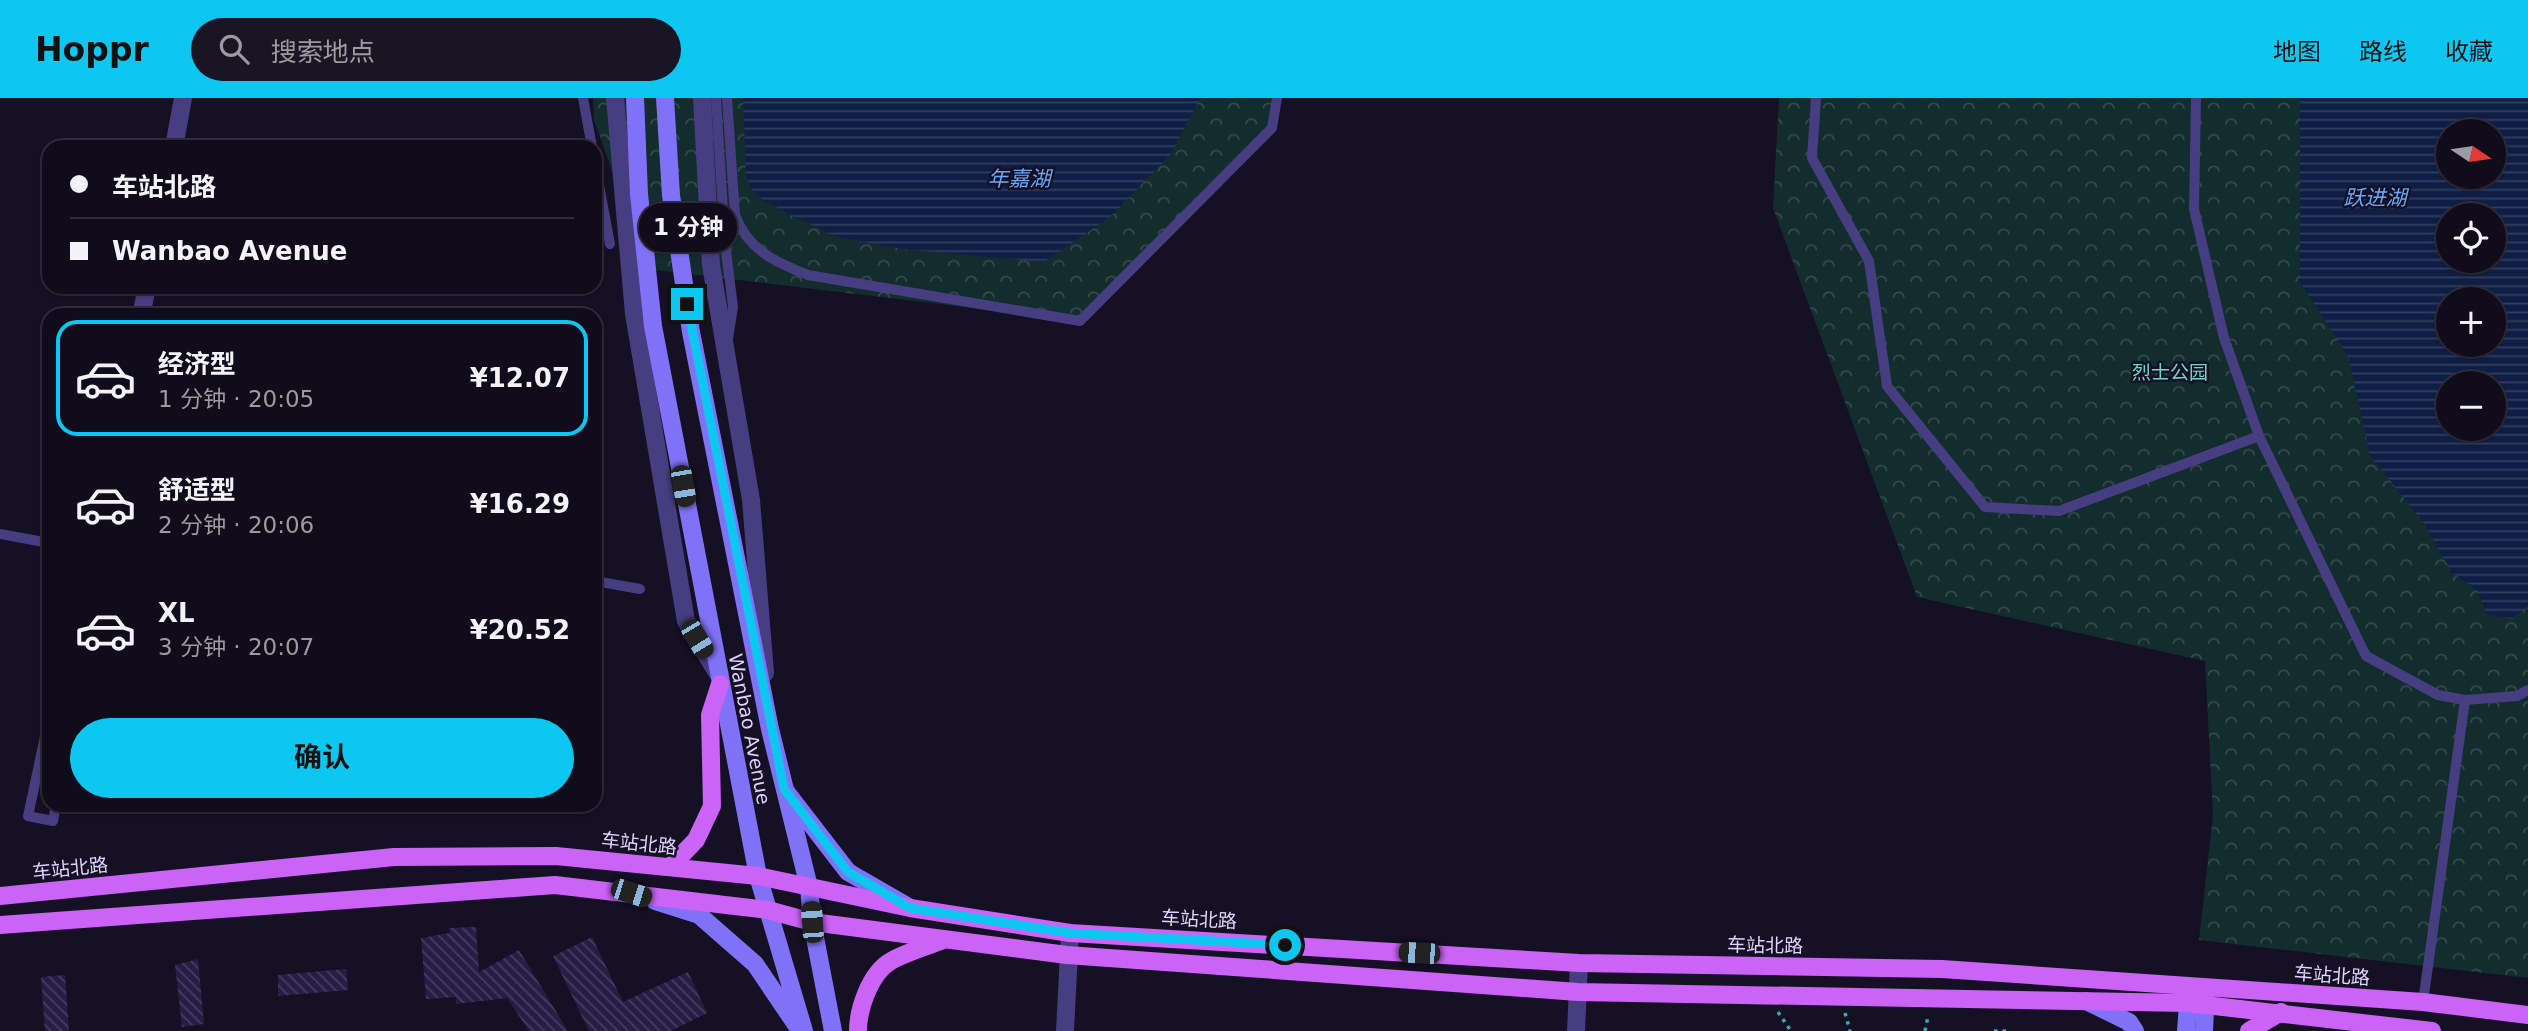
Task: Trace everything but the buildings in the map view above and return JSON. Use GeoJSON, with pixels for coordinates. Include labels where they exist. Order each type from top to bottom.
{"type":"FeatureCollection","features":[{"type":"Feature","properties":{"kind":"main road","name":"Wanbao Avenue"},"geometry":{"type":"LineString","coordinates":[[635,98],[639,194],[653,326],[758,876],[802,1031]]}},
{"type":"Feature","properties":{"kind":"main road","name":"Wanbao Avenue"},"geometry":{"type":"LineString","coordinates":[[665,98],[671,195],[691,332],[770,729],[809,887],[812,922],[833,1031]]}},
{"type":"Feature","properties":{"kind":"main road"},"geometry":{"type":"LineString","coordinates":[[670,867],[696,840],[712,806],[710,715],[719,679]]}},
{"type":"Feature","properties":{"kind":"main road"},"geometry":{"type":"LineString","coordinates":[[784,789],[848,872],[910,908]]}},
{"type":"Feature","properties":{"kind":"main road","name":"车站北路"},"geometry":{"type":"LineString","coordinates":[[0,896],[394,857],[556,856],[758,876],[910,908],[1070,933],[1579,963],[1942,969],[2197,996],[2281,1012],[2432,1031]]}},
{"type":"Feature","properties":{"kind":"main road","name":"车站北路"},"geometry":{"type":"LineString","coordinates":[[0,925],[555,885],[768,909],[812,922],[1067,955],[1578,992],[2086,1001],[2197,996],[2423,1002],[2528,1015]]}},
{"type":"Feature","properties":{"kind":"main road"},"geometry":{"type":"LineString","coordinates":[[631,893],[699,915],[755,964],[802,1031]]}},
{"type":"Feature","properties":{"kind":"main road"},"geometry":{"type":"LineString","coordinates":[[858,1031],[858,1019],[868,989],[888,962],[944,939]]}},
{"type":"Feature","properties":{"kind":"main road"},"geometry":{"type":"LineString","coordinates":[[2186,1031],[2197,996]]}},
{"type":"Feature","properties":{"kind":"main road"},"geometry":{"type":"LineString","coordinates":[[2197,996],[2204,1031]]}},
{"type":"Feature","properties":{"kind":"main road"},"geometry":{"type":"LineString","coordinates":[[2086,1001],[2129,1023],[2135,1031]]}},
{"type":"Feature","properties":{"kind":"main road"},"geometry":{"type":"LineString","coordinates":[[2249,1031],[2281,1012]]}},
{"type":"Feature","properties":{"kind":"street"},"geometry":{"type":"LineString","coordinates":[[175,140],[183,98]]}},
{"type":"Feature","properties":{"kind":"street"},"geometry":{"type":"LineString","coordinates":[[615,98],[634,314],[686,621],[719,679]]}},
{"type":"Feature","properties":{"kind":"street"},"geometry":{"type":"LineString","coordinates":[[702,98],[711,265],[751,500],[770,729]]}},
{"type":"Feature","properties":{"kind":"street"},"geometry":{"type":"LineString","coordinates":[[1065,1031],[1070,933]]}},
{"type":"Feature","properties":{"kind":"street"},"geometry":{"type":"LineString","coordinates":[[1576,1031],[1579,963]]}},
{"type":"Feature","properties":{"kind":"lane"},"geometry":{"type":"LineString","coordinates":[[583,98],[591,140]]}},
{"type":"Feature","properties":{"kind":"lane"},"geometry":{"type":"LineString","coordinates":[[716,98],[725,243],[733,307],[726,355]]}},
{"type":"Feature","properties":{"kind":"lane"},"geometry":{"type":"LineString","coordinates":[[727,98],[735,215],[741,232],[755,248],[777,263],[808,275],[1080,321],[1272,128],[1277,98]]}},
{"type":"Feature","properties":{"kind":"lane"},"geometry":{"type":"LineString","coordinates":[[1816,98],[1812,158],[1869,261],[1887,386],[1985,506],[2059,511],[2259,436]]}},
{"type":"Feature","properties":{"kind":"lane"},"geometry":{"type":"LineString","coordinates":[[2196,98],[2194,209],[2224,338],[2259,436],[2366,656],[2438,695],[2465,700],[2517,696],[2528,690]]}},
{"type":"Feature","properties":{"kind":"lane"},"geometry":{"type":"LineString","coordinates":[[602,201],[610,244]]}},
{"type":"Feature","properties":{"kind":"lane"},"geometry":{"type":"LineString","coordinates":[[0,534],[42,542]]}},
{"type":"Feature","properties":{"kind":"lane"},"geometry":{"type":"LineString","coordinates":[[602,582],[640,589]]}},
{"type":"Feature","properties":{"kind":"lane"},"geometry":{"type":"LineString","coordinates":[[2423,1002],[2465,700]]}},
{"type":"Feature","properties":{"kind":"lane"},"geometry":{"type":"LineString","coordinates":[[42,751],[28,816],[53,821],[55,812]]}},
{"type":"Feature","properties":{"kind":"path"},"geometry":{"type":"LineString","coordinates":[[1994,1031],[2006,1031]]}},
{"type":"Feature","properties":{"kind":"green space"},"geometry":{"type":"Polygon","coordinates":[[[593,98],[1277,98],[1272,128],[1080,321],[647,269],[594,120],[593,98]]]}},
{"type":"Feature","properties":{"kind":"green space","name":"烈士公园"},"geometry":{"type":"Polygon","coordinates":[[[1779,98],[2528,98],[2528,978],[2199,940],[2213,815],[2205,661],[1917,597],[1773,208],[1779,98]]]}},
{"type":"Feature","properties":{"kind":"water","name":"年嘉湖"},"geometry":{"type":"Polygon","coordinates":[[[743,98],[1200,98],[1171,154],[1110,217],[1044,262],[902,249],[834,236],[764,201],[751,189],[746,175],[743,98]]]}},
{"type":"Feature","properties":{"kind":"water","name":"跃进湖"},"geometry":{"type":"Polygon","coordinates":[[[2300,98],[2528,98],[2528,607],[2512,619],[2487,614],[2477,590],[2452,573],[2425,525],[2370,455],[2348,356],[2300,282],[2300,98]]]}},
{"type":"Feature","properties":{"kind":"route"},"geometry":{"type":"LineString","coordinates":[[687,304],[784,789],[848,872],[910,908],[1070,933],[1285,945]]}}]}
